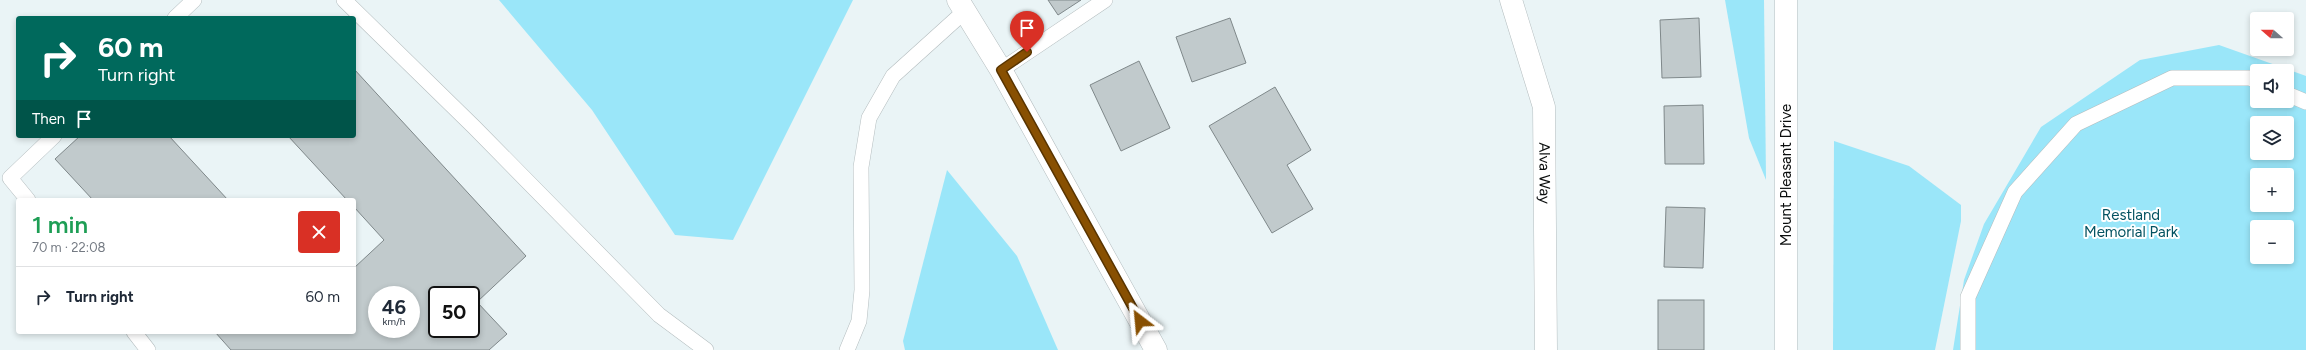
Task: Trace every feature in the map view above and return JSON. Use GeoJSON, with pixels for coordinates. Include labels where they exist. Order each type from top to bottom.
{"type":"FeatureCollection","features":[{"type":"Feature","properties":{"kind":"street","name":"Alva Way"},"geometry":{"type":"LineString","coordinates":[[1511,0],[1544,107],[1546,350]]}},
{"type":"Feature","properties":{"kind":"street","name":"Mount Pleasant Drive"},"geometry":{"type":"LineString","coordinates":[[1786,0],[1786,350]]}},
{"type":"Feature","properties":{"kind":"street"},"geometry":{"type":"LineString","coordinates":[[962,6],[1001,70],[1156,350]]}},
{"type":"Feature","properties":{"kind":"lane"},"geometry":{"type":"LineString","coordinates":[[177,16],[194,0]]}},
{"type":"Feature","properties":{"kind":"lane"},"geometry":{"type":"LineString","coordinates":[[344,0],[474,127],[659,315],[706,350]]}},
{"type":"Feature","properties":{"kind":"lane"},"geometry":{"type":"LineString","coordinates":[[1001,70],[1105,0]]}},
{"type":"Feature","properties":{"kind":"lane"},"geometry":{"type":"LineString","coordinates":[[847,350],[859,321],[862,290],[861,167],[869,118],[893,76],[962,6]]}},
{"type":"Feature","properties":{"kind":"lane"},"geometry":{"type":"LineString","coordinates":[[1968,350],[1968,297],[2015,192],[2076,124],[2172,78],[2250,78]]}},
{"type":"Feature","properties":{"kind":"lane"},"geometry":{"type":"LineString","coordinates":[[2294,97],[2306,102]]}},
{"type":"Feature","properties":{"kind":"lane"},"geometry":{"type":"LineString","coordinates":[[26,198],[10,178],[52,138]]}},
{"type":"Feature","properties":{"kind":"lane"},"geometry":{"type":"LineString","coordinates":[[136,334],[148,350]]}},
{"type":"Feature","properties":{"kind":"green space"},"geometry":{"type":"Polygon","coordinates":[[[499,0],[853,0],[733,240],[675,235],[592,110],[499,0]]]}},
{"type":"Feature","properties":{"kind":"green space"},"geometry":{"type":"Polygon","coordinates":[[[1725,0],[1764,0],[1766,180],[1749,138],[1725,0]]]}},
{"type":"Feature","properties":{"kind":"green space","name":"Restland Memorial Park"},"geometry":{"type":"Polygon","coordinates":[[[2219,45],[2272,64],[2250,64],[2250,108],[2294,108],[2294,72],[2306,76],[2306,350],[1953,350],[1964,280],[1984,224],[2041,127],[2140,60],[2219,45]]]}},
{"type":"Feature","properties":{"kind":"green space"},"geometry":{"type":"Polygon","coordinates":[[[1834,141],[1909,166],[1961,205],[1961,221],[1935,350],[1833,350],[1834,141]]]}},
{"type":"Feature","properties":{"kind":"green space"},"geometry":{"type":"Polygon","coordinates":[[[947,170],[1017,256],[1058,350],[905,350],[903,341],[947,170]]]}},
{"type":"Feature","properties":{"kind":"building"},"geometry":{"type":"Polygon","coordinates":[[[1048,0],[1081,0],[1058,15],[1048,0]]]}},
{"type":"Feature","properties":{"kind":"building"},"geometry":{"type":"Polygon","coordinates":[[[1230,18],[1246,63],[1192,82],[1176,37],[1230,18]]]}},
{"type":"Feature","properties":{"kind":"building"},"geometry":{"type":"Polygon","coordinates":[[[1699,18],[1701,77],[1662,78],[1660,20],[1699,18]]]}},
{"type":"Feature","properties":{"kind":"building"},"geometry":{"type":"Polygon","coordinates":[[[1139,61],[1170,128],[1121,151],[1090,85],[1139,61]]]}},
{"type":"Feature","properties":{"kind":"building"},"geometry":{"type":"Polygon","coordinates":[[[356,71],[526,256],[480,299],[480,286],[428,286],[428,338],[480,338],[480,305],[507,334],[489,350],[231,350],[217,334],[356,334],[356,266],[384,240],[356,209],[356,198],[345,198],[290,138],[356,138],[356,71]]]}},
{"type":"Feature","properties":{"kind":"building"},"geometry":{"type":"Polygon","coordinates":[[[1275,87],[1311,150],[1287,165],[1313,209],[1272,233],[1209,126],[1275,87]]]}},
{"type":"Feature","properties":{"kind":"building"},"geometry":{"type":"Polygon","coordinates":[[[1703,105],[1704,164],[1665,164],[1664,106],[1703,105]]]}},
{"type":"Feature","properties":{"kind":"building"},"geometry":{"type":"Polygon","coordinates":[[[78,138],[171,138],[226,198],[91,198],[55,159],[78,138]]]}},
{"type":"Feature","properties":{"kind":"building"},"geometry":{"type":"Polygon","coordinates":[[[1666,207],[1705,208],[1703,268],[1664,267],[1666,207]]]}},
{"type":"Feature","properties":{"kind":"building"},"geometry":{"type":"Polygon","coordinates":[[[1658,300],[1704,300],[1704,350],[1658,350],[1658,300]]]}},
{"type":"Feature","properties":{"kind":"route"},"geometry":{"type":"LineString","coordinates":[[1027,52],[1001,70],[1140,321]]}}]}
